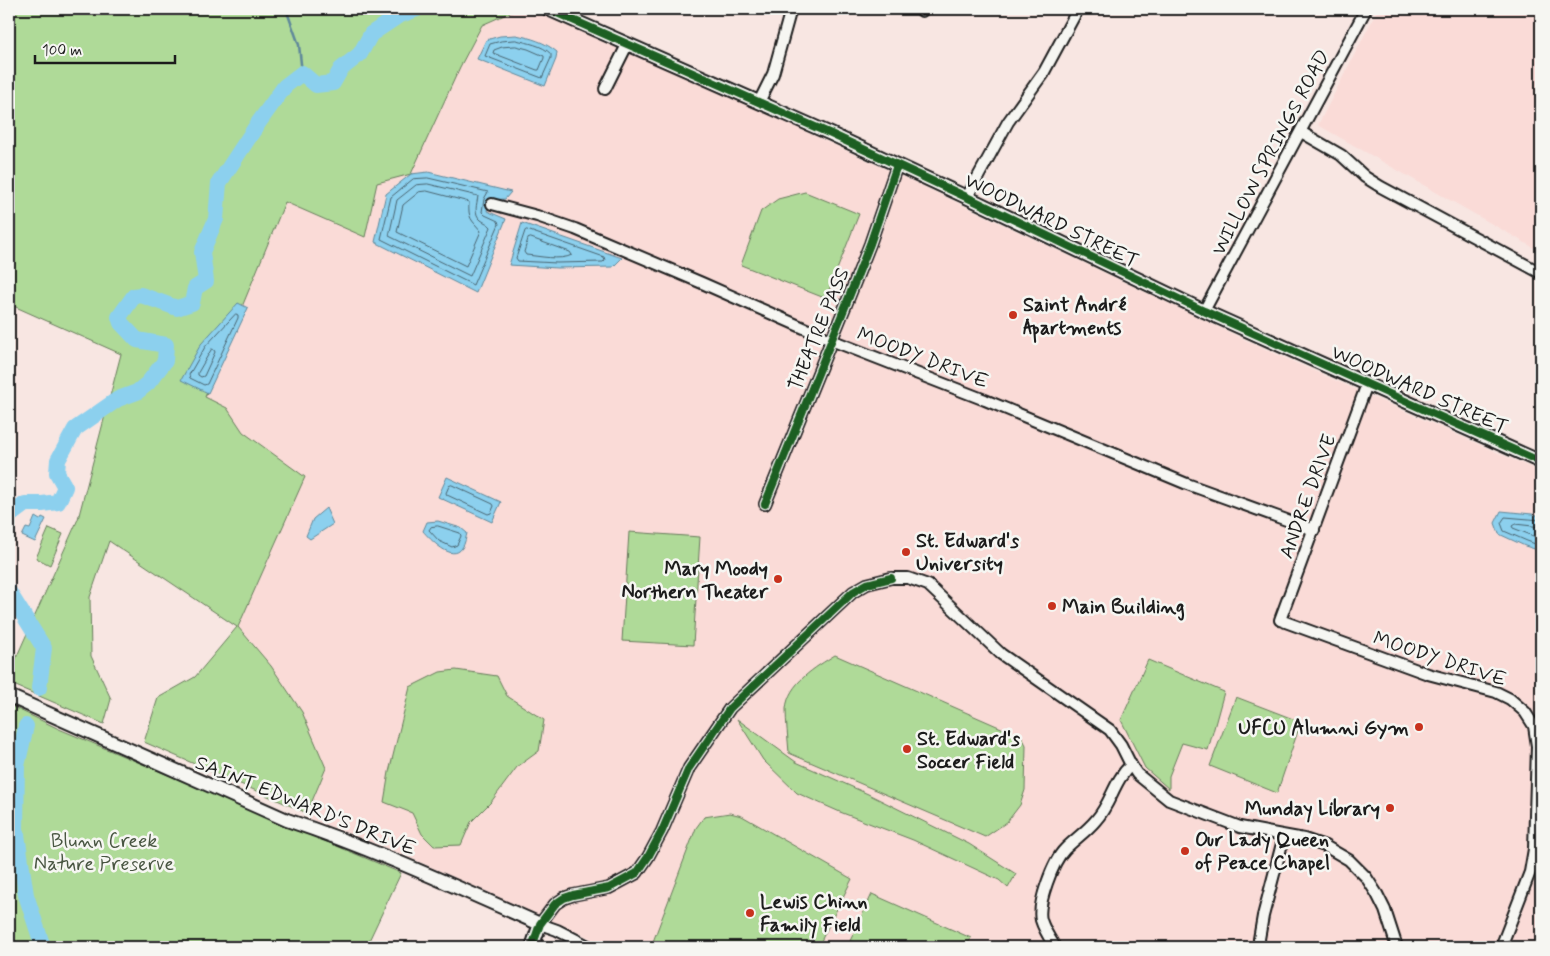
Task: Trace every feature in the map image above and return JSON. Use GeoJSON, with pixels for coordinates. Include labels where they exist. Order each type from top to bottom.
{"type":"FeatureCollection","features":[{"type":"Feature","properties":{"kind":"street","name":"WOODWARD STREET"},"geometry":{"type":"LineString","coordinates":[[548,9],[759,102],[967,197],[1204,311],[1541,461]]}},
{"type":"Feature","properties":{"kind":"street"},"geometry":{"type":"LineString","coordinates":[[759,102],[773,74],[791,9]]}},
{"type":"Feature","properties":{"kind":"street"},"geometry":{"type":"LineString","coordinates":[[967,197],[1008,122],[1044,72],[1078,9]]}},
{"type":"Feature","properties":{"kind":"street","name":"WILLOW SPRINGS ROAD"},"geometry":{"type":"LineString","coordinates":[[1204,311],[1366,9]]}},
{"type":"Feature","properties":{"kind":"street"},"geometry":{"type":"LineString","coordinates":[[605,89],[628,45]]}},
{"type":"Feature","properties":{"kind":"street"},"geometry":{"type":"LineString","coordinates":[[1301,132],[1341,155],[1365,177],[1381,187],[1541,273]]}},
{"type":"Feature","properties":{"kind":"street","name":"THEATRE PASS"},"geometry":{"type":"LineString","coordinates":[[765,504],[870,244],[897,165]]}},
{"type":"Feature","properties":{"kind":"street","name":"MOODY DRIVE"},"geometry":{"type":"LineString","coordinates":[[492,204],[575,229],[831,340],[985,400],[1187,484],[1314,530]]}},
{"type":"Feature","properties":{"kind":"street","name":"ANDRE DRIVE"},"geometry":{"type":"LineString","coordinates":[[1280,620],[1368,384]]}},
{"type":"Feature","properties":{"kind":"street"},"geometry":{"type":"LineString","coordinates":[[532,947],[540,924],[555,904],[573,895],[609,888],[637,873],[662,831],[689,768],[730,708],[853,592],[877,580],[891,578],[908,578],[928,586],[1001,654],[1110,730],[1121,745],[1131,766],[1150,786],[1169,800],[1240,827],[1304,839],[1325,846],[1349,860],[1366,876],[1385,910],[1397,947]]}},
{"type":"Feature","properties":{"kind":"street","name":"MOODY DRIVE"},"geometry":{"type":"LineString","coordinates":[[1280,620],[1428,674],[1496,692],[1510,699],[1525,712],[1534,726],[1537,746],[1534,849],[1528,878],[1501,947]]}},
{"type":"Feature","properties":{"kind":"street","name":"SAINT EDWARD'S DRIVE"},"geometry":{"type":"LineString","coordinates":[[9,696],[287,820],[390,858],[557,930],[590,947]]}},
{"type":"Feature","properties":{"kind":"street"},"geometry":{"type":"LineString","coordinates":[[1055,947],[1041,919],[1041,904],[1054,864],[1064,849],[1097,820],[1124,772],[1131,766]]}},
{"type":"Feature","properties":{"kind":"street"},"geometry":{"type":"LineString","coordinates":[[1260,947],[1259,939],[1262,916],[1284,836]]}},
{"type":"Feature","properties":{"kind":"shaded area","name":"St. Edward's University"},"geometry":{"type":"Polygon","coordinates":[[[518,9],[529,9],[759,110],[1260,347],[1541,472],[1541,947],[610,947],[400,853],[306,817],[326,768],[301,712],[271,666],[238,627],[305,477],[243,432],[227,408],[205,397],[285,202],[365,237],[377,183],[460,67],[482,25],[518,9]]]}},
{"type":"Feature","properties":{"kind":"shaded area"},"geometry":{"type":"Polygon","coordinates":[[[1378,9],[1541,9],[1541,252],[1318,125],[1378,9]]]}},
{"type":"Feature","properties":{"kind":"green space"},"geometry":{"type":"Polygon","coordinates":[[[9,9],[518,9],[482,25],[460,67],[411,174],[377,183],[365,237],[285,202],[205,397],[227,408],[243,432],[305,477],[238,627],[271,666],[302,712],[326,768],[307,813],[144,742],[158,698],[195,677],[237,627],[109,541],[90,597],[91,656],[111,699],[104,724],[9,683],[9,674],[78,519],[121,354],[9,304],[9,9]]]}},
{"type":"Feature","properties":{"kind":"green space"},"geometry":{"type":"Polygon","coordinates":[[[805,192],[859,214],[827,295],[822,297],[741,265],[761,211],[778,199],[805,192]]]}},
{"type":"Feature","properties":{"kind":"green space"},"geometry":{"type":"Polygon","coordinates":[[[49,528],[63,534],[50,565],[36,558],[49,528]]]}},
{"type":"Feature","properties":{"kind":"green space"},"geometry":{"type":"Polygon","coordinates":[[[629,532],[700,537],[693,645],[622,641],[629,532]]]}},
{"type":"Feature","properties":{"kind":"green space","name":"St. Edward's Soccer Field"},"geometry":{"type":"Polygon","coordinates":[[[835,655],[1022,737],[1026,745],[1025,790],[1020,805],[1007,822],[985,837],[789,753],[786,709],[792,691],[804,677],[835,655]]]}},
{"type":"Feature","properties":{"kind":"green space"},"geometry":{"type":"Polygon","coordinates":[[[1148,660],[1224,692],[1208,750],[1182,743],[1169,776],[1169,789],[1145,768],[1121,720],[1148,660]]]}},
{"type":"Feature","properties":{"kind":"green space"},"geometry":{"type":"Polygon","coordinates":[[[456,670],[497,676],[507,696],[544,720],[539,751],[517,767],[491,802],[471,822],[461,845],[434,846],[422,834],[412,813],[384,802],[389,772],[410,687],[440,672],[456,670]]]}},
{"type":"Feature","properties":{"kind":"green space"},"geometry":{"type":"Polygon","coordinates":[[[1236,697],[1301,722],[1277,793],[1210,766],[1236,697]]]}},
{"type":"Feature","properties":{"kind":"green space","name":"Blunn Creek Nature Preserve"},"geometry":{"type":"Polygon","coordinates":[[[9,705],[59,729],[401,873],[366,947],[9,947],[9,705]]]}},
{"type":"Feature","properties":{"kind":"green space"},"geometry":{"type":"Polygon","coordinates":[[[737,719],[796,762],[868,794],[969,844],[1016,874],[1008,888],[999,880],[913,840],[797,793],[763,760],[737,719]]]}},
{"type":"Feature","properties":{"kind":"green space","name":"Lewis Chinn Family Field"},"geometry":{"type":"Polygon","coordinates":[[[730,813],[742,816],[852,879],[818,947],[651,947],[696,828],[704,817],[730,813]]]}},
{"type":"Feature","properties":{"kind":"green space"},"geometry":{"type":"Polygon","coordinates":[[[872,894],[971,938],[966,947],[865,947],[850,941],[872,894]]]}},
{"type":"Feature","properties":{"kind":"water"},"geometry":{"type":"Polygon","coordinates":[[[516,35],[538,41],[557,52],[545,86],[477,59],[486,40],[500,36],[516,35]]]}},
{"type":"Feature","properties":{"kind":"water"},"geometry":{"type":"Polygon","coordinates":[[[428,172],[511,192],[505,199],[489,200],[487,211],[506,219],[476,293],[375,242],[386,194],[411,174],[428,172]]]}},
{"type":"Feature","properties":{"kind":"water"},"geometry":{"type":"Polygon","coordinates":[[[522,223],[622,258],[613,267],[557,268],[509,265],[522,223]]]}},
{"type":"Feature","properties":{"kind":"water"},"geometry":{"type":"Polygon","coordinates":[[[238,303],[248,308],[208,393],[181,380],[201,344],[238,303]]]}},
{"type":"Feature","properties":{"kind":"water"},"geometry":{"type":"Polygon","coordinates":[[[447,477],[501,502],[492,522],[438,497],[447,477]]]}},
{"type":"Feature","properties":{"kind":"water"},"geometry":{"type":"Polygon","coordinates":[[[326,508],[333,524],[310,539],[306,536],[313,519],[326,508]]]}},
{"type":"Feature","properties":{"kind":"water"},"geometry":{"type":"Polygon","coordinates":[[[1501,511],[1541,516],[1541,551],[1499,534],[1495,523],[1501,511]]]}},
{"type":"Feature","properties":{"kind":"water"},"geometry":{"type":"Polygon","coordinates":[[[35,517],[40,520],[42,517],[46,519],[35,542],[22,536],[26,528],[30,529],[35,517]]]}},
{"type":"Feature","properties":{"kind":"water"},"geometry":{"type":"Polygon","coordinates":[[[438,521],[461,528],[467,533],[463,546],[458,552],[453,553],[441,548],[423,531],[427,522],[438,521]]]}},
{"type":"Feature","properties":{"kind":"waterway"},"geometry":{"type":"LineString","coordinates":[[286,9],[299,45],[302,73]]}},
{"type":"Feature","properties":{"kind":"waterway"},"geometry":{"type":"LineString","coordinates":[[9,516],[25,504],[58,502],[65,487],[57,473],[58,460],[75,429],[118,399],[137,392],[148,383],[165,361],[166,345],[137,340],[121,323],[119,317],[134,296],[141,295],[177,308],[192,303],[195,288],[206,281],[202,252],[216,219],[219,183],[285,86],[302,73],[316,85],[333,83],[341,69],[360,54],[371,34],[398,16],[417,9]]}},
{"type":"Feature","properties":{"kind":"waterway"},"geometry":{"type":"LineString","coordinates":[[9,592],[44,648],[39,688]]}},
{"type":"Feature","properties":{"kind":"waterway"},"geometry":{"type":"LineString","coordinates":[[26,726],[17,766],[16,828],[26,895],[43,947]]}},
{"type":"Feature","properties":{"kind":"cycle path"},"geometry":{"type":"LineString","coordinates":[[548,9],[831,134],[1204,311],[1541,462]]}},
{"type":"Feature","properties":{"kind":"cycle path"},"geometry":{"type":"LineString","coordinates":[[765,504],[870,244],[897,165]]}},
{"type":"Feature","properties":{"kind":"cycle path"},"geometry":{"type":"LineString","coordinates":[[532,947],[540,924],[555,904],[573,895],[609,888],[637,873],[662,831],[689,768],[730,708],[853,592],[867,584],[891,578]]}},
{"type":"Feature","properties":{"kind":"place","name":"Saint André Apartments"},"geometry":{"type":"Point","coordinates":[1013,315]}},
{"type":"Feature","properties":{"kind":"place","name":"St. Edward's University"},"geometry":{"type":"Point","coordinates":[906,552]}},
{"type":"Feature","properties":{"kind":"place","name":"Mary Moody Northern Theater"},"geometry":{"type":"Point","coordinates":[778,579]}},
{"type":"Feature","properties":{"kind":"place","name":"Main Building"},"geometry":{"type":"Point","coordinates":[1052,606]}},
{"type":"Feature","properties":{"kind":"place","name":"UFCU Alumni Gym"},"geometry":{"type":"Point","coordinates":[1419,727]}},
{"type":"Feature","properties":{"kind":"place","name":"St. Edward's Soccer Field"},"geometry":{"type":"Point","coordinates":[907,749]}},
{"type":"Feature","properties":{"kind":"place","name":"Munday Library"},"geometry":{"type":"Point","coordinates":[1390,808]}},
{"type":"Feature","properties":{"kind":"place","name":"Our Lady Queen of Peace Chapel"},"geometry":{"type":"Point","coordinates":[1185,851]}},
{"type":"Feature","properties":{"kind":"place","name":"Lewis Chinn Family Field"},"geometry":{"type":"Point","coordinates":[750,913]}}]}
